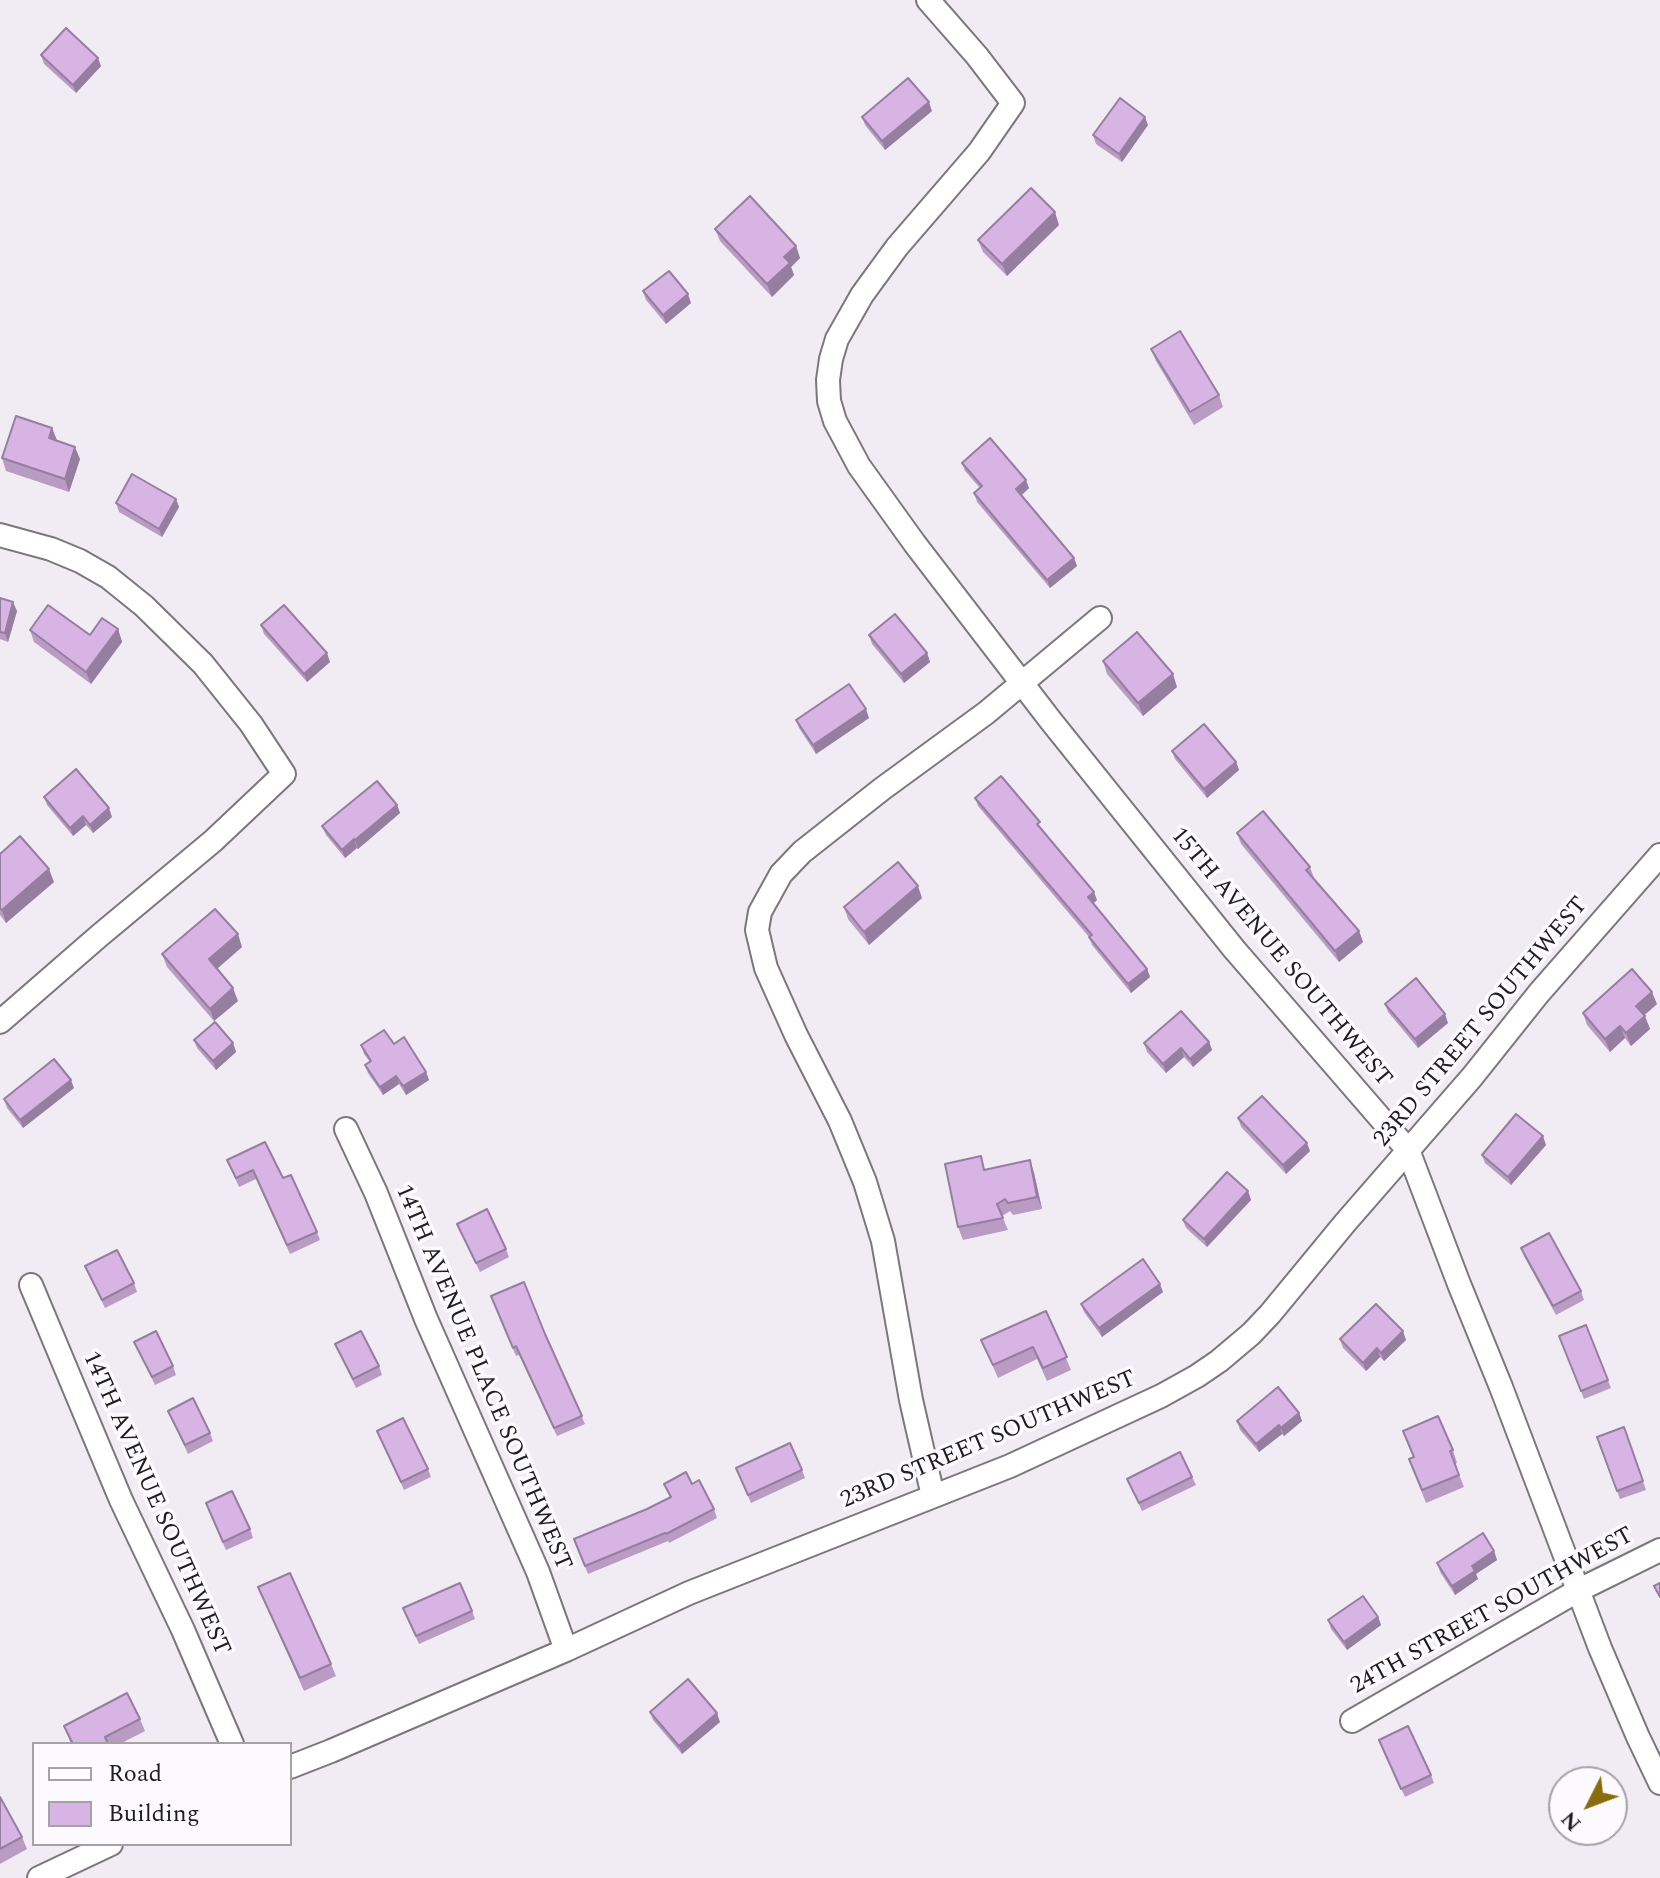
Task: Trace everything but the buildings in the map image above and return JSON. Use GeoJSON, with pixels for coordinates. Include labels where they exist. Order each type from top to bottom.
{"type":"FeatureCollection","features":[{"type":"Feature","properties":{"kind":"street","name":"15TH AVENUE SOUTHWEST"},"geometry":{"type":"LineString","coordinates":[[928,0],[1013,103],[979,152],[897,247],[862,295],[837,339],[828,380],[829,401],[835,421],[859,466],[915,544],[1051,721],[1234,949],[1408,1150],[1600,1648],[1660,1783]]}},
{"type":"Feature","properties":{"kind":"street"},"geometry":{"type":"LineString","coordinates":[[0,535],[51,549],[80,561],[132,596],[203,664],[251,724],[284,774],[213,841],[0,1022]]}},
{"type":"Feature","properties":{"kind":"street"},"geometry":{"type":"LineString","coordinates":[[933,1496],[911,1400],[883,1241],[865,1182],[840,1121],[766,968],[757,930],[760,912],[781,874],[802,852],[1023,684],[1100,618]]}},
{"type":"Feature","properties":{"kind":"street","name":"23RD STREET SOUTHWEST"},"geometry":{"type":"LineString","coordinates":[[292,1766],[566,1650],[689,1593],[1010,1466],[1161,1396],[1197,1376],[1251,1334],[1270,1314],[1472,1077],[1539,993],[1660,855]]}},
{"type":"Feature","properties":{"kind":"street","name":"14TH AVENUE PLACE SOUTHWEST"},"geometry":{"type":"LineString","coordinates":[[346,1129],[538,1572],[566,1650]]}},
{"type":"Feature","properties":{"kind":"street","name":"14TH AVENUE SOUTHWEST"},"geometry":{"type":"LineString","coordinates":[[31,1285],[121,1500],[231,1742]]}},
{"type":"Feature","properties":{"kind":"street","name":"24TH STREET SOUTHWEST"},"geometry":{"type":"LineString","coordinates":[[1352,1721],[1579,1590],[1660,1550]]}},
{"type":"Feature","properties":{"kind":"street"},"geometry":{"type":"LineString","coordinates":[[39,1878],[107,1846]]}}]}
